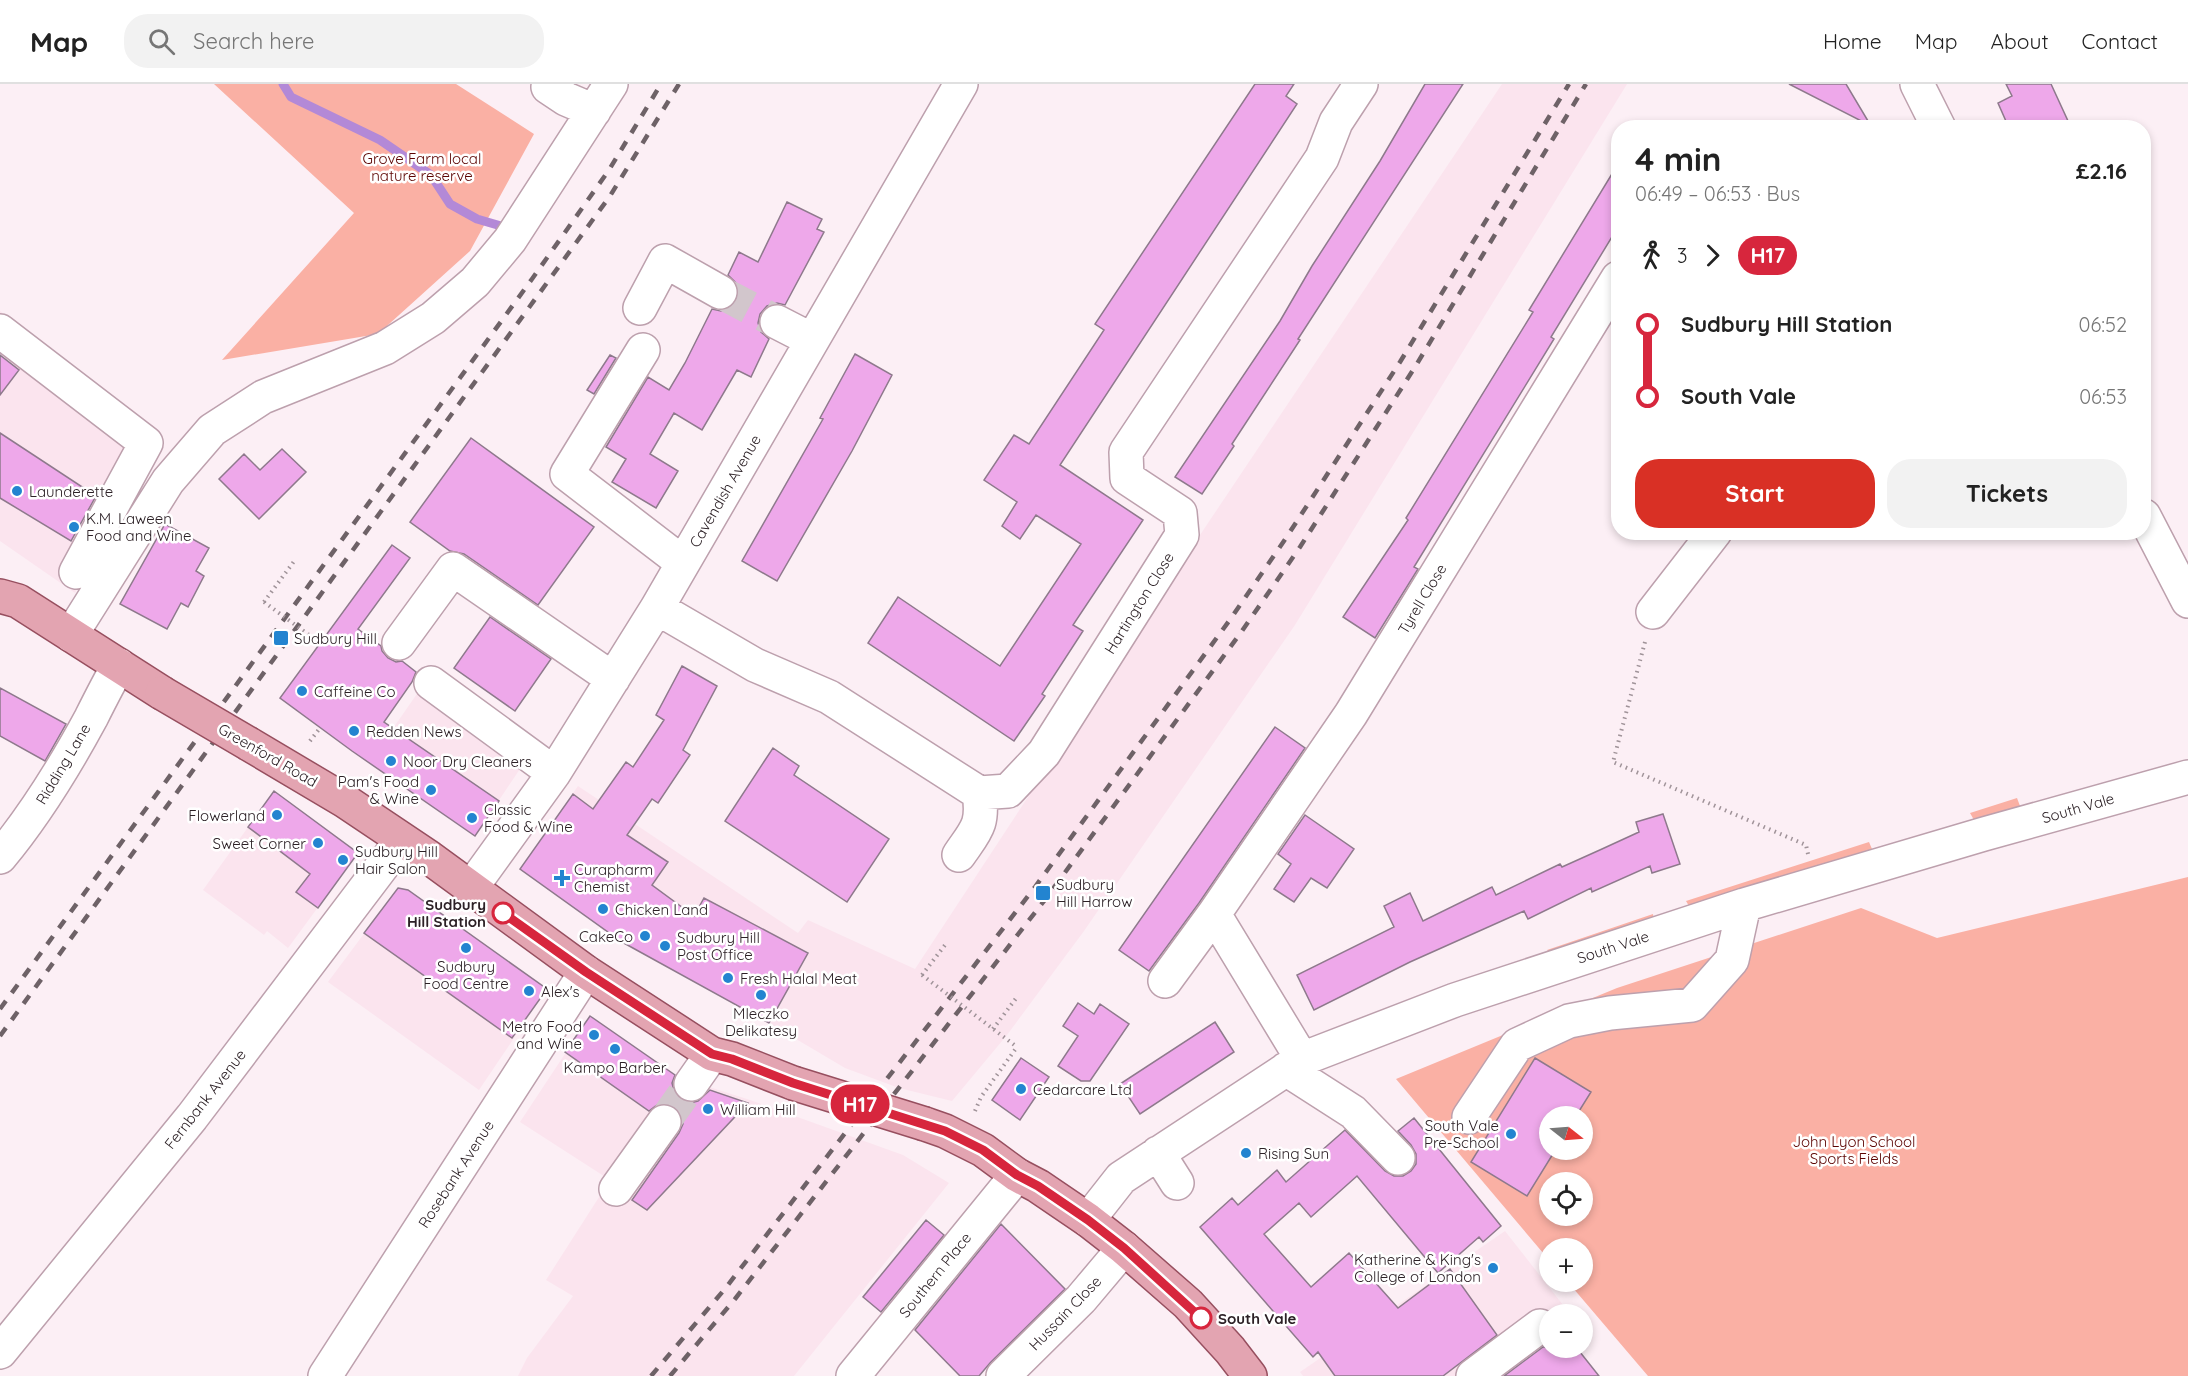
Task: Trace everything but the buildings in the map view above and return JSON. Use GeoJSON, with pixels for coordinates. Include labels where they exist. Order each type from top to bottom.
{"type":"FeatureCollection","features":[{"type":"Feature","properties":{"kind":"main road","name":"Greenford Road"},"geometry":{"type":"LineString","coordinates":[[0,596],[18,601],[162,693],[327,789],[471,888],[586,972],[712,1054],[732,1059],[793,1083],[925,1124],[983,1150],[1017,1175],[1038,1186],[1088,1220],[1124,1248],[1188,1304],[1230,1350],[1250,1376]]}},
{"type":"Feature","properties":{"kind":"street"},"geometry":{"type":"LineString","coordinates":[[71,635],[168,481],[212,430],[263,397],[385,348],[433,318],[475,282],[510,240],[611,84]]}},
{"type":"Feature","properties":{"kind":"street","name":"Cavendish Avenue"},"geometry":{"type":"LineString","coordinates":[[471,888],[554,773],[657,608],[961,84]]}},
{"type":"Feature","properties":{"kind":"street","name":"Hartington Close"},"geometry":{"type":"LineString","coordinates":[[979,793],[1008,791],[1044,753],[1182,535],[1180,513],[1127,478],[1126,452],[1322,158],[1336,122],[1361,84]]}},
{"type":"Feature","properties":{"kind":"street"},"geometry":{"type":"LineString","coordinates":[[1917,84],[1935,120]]}},
{"type":"Feature","properties":{"kind":"street"},"geometry":{"type":"LineString","coordinates":[[548,87],[566,99],[594,111]]}},
{"type":"Feature","properties":{"kind":"street"},"geometry":{"type":"LineString","coordinates":[[640,308],[665,261],[720,292]]}},
{"type":"Feature","properties":{"kind":"street","name":"Tyrell Close"},"geometry":{"type":"LineString","coordinates":[[1166,981],[1351,714],[1611,289]]}},
{"type":"Feature","properties":{"kind":"street"},"geometry":{"type":"LineString","coordinates":[[777,322],[813,340]]}},
{"type":"Feature","properties":{"kind":"street"},"geometry":{"type":"LineString","coordinates":[[0,331],[146,443],[76,572]]}},
{"type":"Feature","properties":{"kind":"street"},"geometry":{"type":"LineString","coordinates":[[644,350],[567,474],[683,562]]}},
{"type":"Feature","properties":{"kind":"street"},"geometry":{"type":"LineString","coordinates":[[2151,530],[2188,601]]}},
{"type":"Feature","properties":{"kind":"street"},"geometry":{"type":"LineString","coordinates":[[1653,612],[1709,540]]}},
{"type":"Feature","properties":{"kind":"street"},"geometry":{"type":"LineString","coordinates":[[399,643],[453,569],[613,679]]}},
{"type":"Feature","properties":{"kind":"street"},"geometry":{"type":"LineString","coordinates":[[657,608],[754,664],[829,697],[979,793],[982,811],[978,828],[959,855]]}},
{"type":"Feature","properties":{"kind":"street","name":"Ridding Lane"},"geometry":{"type":"LineString","coordinates":[[0,857],[26,827],[91,718],[119,665]]}},
{"type":"Feature","properties":{"kind":"street"},"geometry":{"type":"LineString","coordinates":[[431,683],[554,773]]}},
{"type":"Feature","properties":{"kind":"street","name":"South Vale"},"geometry":{"type":"LineString","coordinates":[[1088,1220],[1121,1178],[1294,1064],[1455,1000],[1744,905],[2188,777]]}},
{"type":"Feature","properties":{"kind":"street","name":"Fernbank Avenue"},"geometry":{"type":"LineString","coordinates":[[0,1352],[192,1117],[402,840]]}},
{"type":"Feature","properties":{"kind":"street"},"geometry":{"type":"LineString","coordinates":[[1469,1117],[1517,1045],[1569,1021],[1610,1013],[1692,1005],[1731,960],[1744,905]]}},
{"type":"Feature","properties":{"kind":"street"},"geometry":{"type":"LineString","coordinates":[[1214,914],[1294,1064],[1353,1112],[1398,1158]]}},
{"type":"Feature","properties":{"kind":"street","name":"Rosebank Avenue"},"geometry":{"type":"LineString","coordinates":[[325,1376],[586,972]]}},
{"type":"Feature","properties":{"kind":"street"},"geometry":{"type":"LineString","coordinates":[[691,1084],[712,1054]]}},
{"type":"Feature","properties":{"kind":"street"},"geometry":{"type":"LineString","coordinates":[[616,1189],[664,1122]]}},
{"type":"Feature","properties":{"kind":"street"},"geometry":{"type":"LineString","coordinates":[[1158,1153],[1177,1183]]}},
{"type":"Feature","properties":{"kind":"street","name":"Southern Place"},"geometry":{"type":"LineString","coordinates":[[854,1376],[1017,1175]]}},
{"type":"Feature","properties":{"kind":"street","name":"Hussain Close"},"geometry":{"type":"LineString","coordinates":[[1003,1376],[1081,1299],[1124,1248]]}},
{"type":"Feature","properties":{"kind":"street"},"geometry":{"type":"LineString","coordinates":[[1483,1373],[1539,1327]]}},
{"type":"Feature","properties":{"kind":"path"},"geometry":{"type":"LineString","coordinates":[[295,560],[264,602],[320,643]]}},
{"type":"Feature","properties":{"kind":"path"},"geometry":{"type":"LineString","coordinates":[[1653,612],[1613,762],[1806,845],[1819,883]]}},
{"type":"Feature","properties":{"kind":"path"},"geometry":{"type":"LineString","coordinates":[[310,741],[320,728]]}},
{"type":"Feature","properties":{"kind":"path"},"geometry":{"type":"LineString","coordinates":[[945,945],[922,975],[1017,1047],[981,1097],[962,1139]]}},
{"type":"Feature","properties":{"kind":"path"},"geometry":{"type":"LineString","coordinates":[[993,1029],[1017,997]]}},
{"type":"Feature","properties":{"kind":"shaded area"},"geometry":{"type":"Polygon","coordinates":[[[1502,84],[1627,84],[1295,625],[1084,931],[1007,1035],[952,1101],[899,1088],[845,1068],[624,943],[520,869],[578,786],[798,933],[808,920],[915,969],[1200,535],[1502,84]]]}},
{"type":"Feature","properties":{"kind":"shaded area"},"geometry":{"type":"Polygon","coordinates":[[[0,311],[160,431],[75,593],[0,541],[0,311]]]}},
{"type":"Feature","properties":{"kind":"shaded area"},"geometry":{"type":"Polygon","coordinates":[[[421,688],[524,763],[475,836],[369,763],[421,688]]]}},
{"type":"Feature","properties":{"kind":"shaded area"},"geometry":{"type":"Polygon","coordinates":[[[274,791],[358,853],[288,948],[267,931],[264,935],[203,890],[274,791]]]}},
{"type":"Feature","properties":{"kind":"shaded area"},"geometry":{"type":"Polygon","coordinates":[[[398,888],[408,890],[547,989],[479,1090],[328,982],[398,888]]]}},
{"type":"Feature","properties":{"kind":"shaded area"},"geometry":{"type":"Polygon","coordinates":[[[590,1016],[678,1077],[750,1100],[903,1155],[949,1183],[794,1376],[518,1376],[527,1358],[573,1296],[546,1280],[610,1180],[520,1122],[590,1016]]]}},
{"type":"Feature","properties":{"kind":"shaded area","name":"Katherine & King's College of London"},"geometry":{"type":"Polygon","coordinates":[[[1505,1231],[1539,1274],[1539,1292],[1553,1292],[1562,1304],[1539,1304],[1539,1322],[1464,1376],[1303,1376],[1300,1372],[1505,1231]]]}},
{"type":"Feature","properties":{"kind":"green space","name":"Grove Farm local nature reserve"},"geometry":{"type":"Polygon","coordinates":[[[214,84],[456,84],[534,134],[470,251],[378,334],[222,360],[354,213],[214,84]]]}},
{"type":"Feature","properties":{"kind":"green space"},"geometry":{"type":"Polygon","coordinates":[[[2017,798],[2020,806],[1974,820],[1970,813],[2017,798]]]}},
{"type":"Feature","properties":{"kind":"green space"},"geometry":{"type":"Polygon","coordinates":[[[1869,842],[1872,849],[1692,911],[1686,901],[1869,842]]]}},
{"type":"Feature","properties":{"kind":"green space","name":"John Lyon School Sports Fields"},"geometry":{"type":"Polygon","coordinates":[[[2188,877],[2188,1376],[1648,1376],[1593,1311],[1593,1304],[1587,1304],[1576,1292],[1593,1292],[1593,1238],[1539,1238],[1539,1248],[1396,1079],[1617,988],[1861,908],[1937,938],[2188,877]]]}},
{"type":"Feature","properties":{"kind":"green space"},"geometry":{"type":"Polygon","coordinates":[[[1653,914],[1654,921],[1552,956],[1547,950],[1653,914]]]}},
{"type":"Feature","properties":{"kind":"waterway"},"geometry":{"type":"LineString","coordinates":[[283,84],[291,97],[380,140],[431,175],[450,204],[477,219],[501,226]]}},
{"type":"Feature","properties":{"kind":"tunnel"},"geometry":{"type":"LineString","coordinates":[[720,292],[777,322]]}},
{"type":"Feature","properties":{"kind":"tunnel"},"geometry":{"type":"LineString","coordinates":[[664,1122],[691,1084]]}},
{"type":"Feature","properties":{"kind":"railway"},"geometry":{"type":"LineString","coordinates":[[0,1009],[532,279],[609,170],[661,84]]}},
{"type":"Feature","properties":{"kind":"railway"},"geometry":{"type":"LineString","coordinates":[[0,1036],[610,196],[679,84]]}},
{"type":"Feature","properties":{"kind":"railway"},"geometry":{"type":"LineString","coordinates":[[651,1376],[724,1290],[1035,887],[1229,621],[1286,538],[1400,362],[1569,84]]}},
{"type":"Feature","properties":{"kind":"railway"},"geometry":{"type":"LineString","coordinates":[[670,1376],[735,1299],[1047,897],[1242,631],[1300,547],[1415,367],[1586,84]]}},
{"type":"Feature","properties":{"kind":"bus line","name":"H17"},"geometry":{"type":"LineString","coordinates":[[503,913],[586,972],[712,1054],[732,1059],[793,1083],[945,1131],[983,1150],[1017,1175],[1038,1186],[1088,1220],[1124,1248],[1201,1318]]}},
{"type":"Feature","properties":{"kind":"place","name":"Launderette"},"geometry":{"type":"Point","coordinates":[17,491]}},
{"type":"Feature","properties":{"kind":"place","name":"K.M. Laween Food and Wine"},"geometry":{"type":"Point","coordinates":[74,527]}},
{"type":"Feature","properties":{"kind":"place","name":"Sudbury Hill"},"geometry":{"type":"Point","coordinates":[281,638]}},
{"type":"Feature","properties":{"kind":"place","name":"Caffeine Co"},"geometry":{"type":"Point","coordinates":[302,691]}},
{"type":"Feature","properties":{"kind":"place","name":"Redden News"},"geometry":{"type":"Point","coordinates":[354,731]}},
{"type":"Feature","properties":{"kind":"place","name":"Noor Dry Cleaners"},"geometry":{"type":"Point","coordinates":[391,761]}},
{"type":"Feature","properties":{"kind":"place","name":"Pam's Food & Wine"},"geometry":{"type":"Point","coordinates":[431,790]}},
{"type":"Feature","properties":{"kind":"place","name":"Flowerland"},"geometry":{"type":"Point","coordinates":[277,815]}},
{"type":"Feature","properties":{"kind":"place","name":"Classic Food & Wine"},"geometry":{"type":"Point","coordinates":[472,818]}},
{"type":"Feature","properties":{"kind":"place","name":"Sweet Corner"},"geometry":{"type":"Point","coordinates":[318,843]}},
{"type":"Feature","properties":{"kind":"place","name":"Sudbury Hill Hair Salon"},"geometry":{"type":"Point","coordinates":[343,860]}},
{"type":"Feature","properties":{"kind":"place","name":"Curapharm Chemist"},"geometry":{"type":"Point","coordinates":[562,878]}},
{"type":"Feature","properties":{"kind":"place","name":"Sudbury Hill Harrow"},"geometry":{"type":"Point","coordinates":[1043,893]}},
{"type":"Feature","properties":{"kind":"place","name":"Chicken Land"},"geometry":{"type":"Point","coordinates":[603,909]}},
{"type":"Feature","properties":{"kind":"place","name":"Sudbury Hill Station"},"geometry":{"type":"Point","coordinates":[503,913]}},
{"type":"Feature","properties":{"kind":"place","name":"CakeCo"},"geometry":{"type":"Point","coordinates":[645,936]}},
{"type":"Feature","properties":{"kind":"place","name":"Sudbury Hill Post Office"},"geometry":{"type":"Point","coordinates":[665,946]}},
{"type":"Feature","properties":{"kind":"place","name":"Sudbury Food Centre"},"geometry":{"type":"Point","coordinates":[466,948]}},
{"type":"Feature","properties":{"kind":"place","name":"Fresh Halal Meat"},"geometry":{"type":"Point","coordinates":[728,978]}},
{"type":"Feature","properties":{"kind":"place","name":"Alex's"},"geometry":{"type":"Point","coordinates":[529,991]}},
{"type":"Feature","properties":{"kind":"place","name":"Mleczko Delikatesy"},"geometry":{"type":"Point","coordinates":[761,995]}},
{"type":"Feature","properties":{"kind":"place","name":"Metro Food and Wine"},"geometry":{"type":"Point","coordinates":[594,1035]}},
{"type":"Feature","properties":{"kind":"place","name":"Kampo Barber"},"geometry":{"type":"Point","coordinates":[615,1049]}},
{"type":"Feature","properties":{"kind":"place","name":"Cedarcare Ltd"},"geometry":{"type":"Point","coordinates":[1021,1089]}},
{"type":"Feature","properties":{"kind":"place","name":"William Hill"},"geometry":{"type":"Point","coordinates":[708,1109]}},
{"type":"Feature","properties":{"kind":"place","name":"South Vale Pre-School"},"geometry":{"type":"Point","coordinates":[1511,1134]}},
{"type":"Feature","properties":{"kind":"place","name":"Rising Sun"},"geometry":{"type":"Point","coordinates":[1246,1153]}},
{"type":"Feature","properties":{"kind":"place","name":"Katherine & King's College of London"},"geometry":{"type":"Point","coordinates":[1493,1268]}},
{"type":"Feature","properties":{"kind":"place","name":"South Vale"},"geometry":{"type":"Point","coordinates":[1201,1318]}}]}
